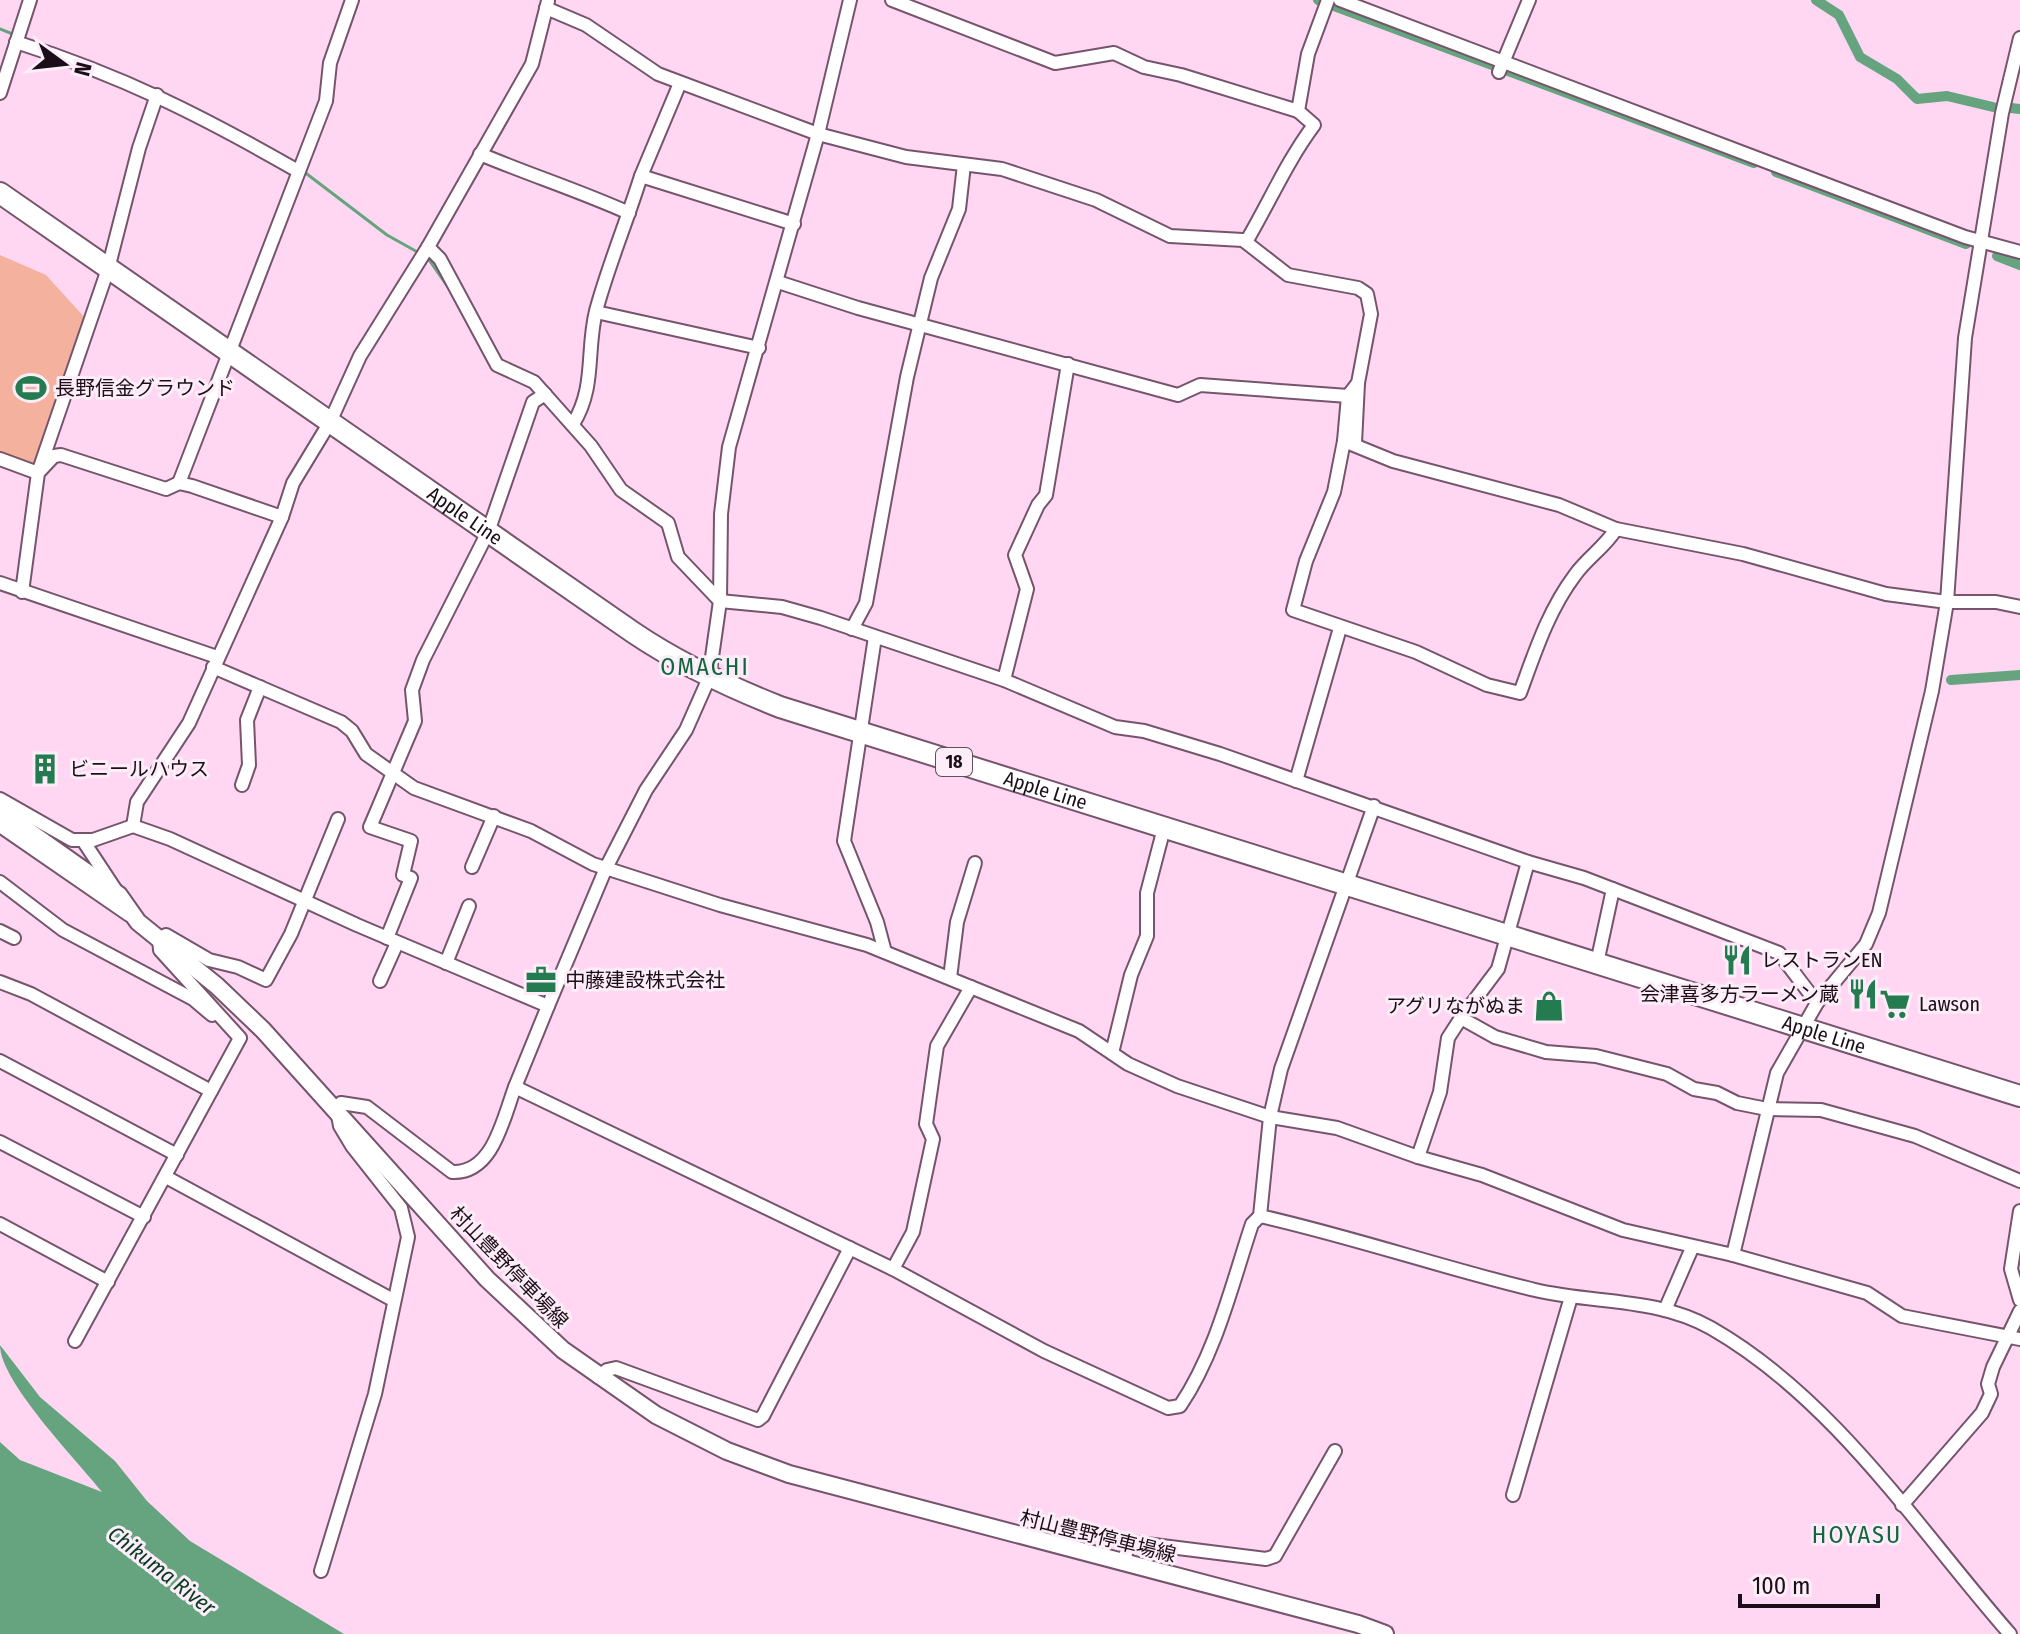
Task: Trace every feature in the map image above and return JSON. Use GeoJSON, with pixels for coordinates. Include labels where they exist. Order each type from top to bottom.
{"type":"FeatureCollection","features":[{"type":"Feature","properties":{"kind":"highway","name":"Apple Line"},"geometry":{"type":"LineString","coordinates":[[0,193],[677,662],[709,678],[780,707],[2020,1096]]}},
{"type":"Feature","properties":{"kind":"main road","name":"村山豊野停車場線"},"geometry":{"type":"LineString","coordinates":[[0,811],[119,895],[138,922],[252,1019],[496,1288],[563,1350],[656,1415],[713,1444],[789,1474],[1358,1624],[1385,1634]]}},
{"type":"Feature","properties":{"kind":"street"},"geometry":{"type":"LineString","coordinates":[[0,93],[30,0]]}},
{"type":"Feature","properties":{"kind":"street"},"geometry":{"type":"LineString","coordinates":[[179,483],[326,101],[330,63],[352,0]]}},
{"type":"Feature","properties":{"kind":"street"},"geometry":{"type":"LineString","coordinates":[[321,1571],[375,1394],[408,1237],[407,1222],[401,1208],[352,1146],[340,1126],[337,1110],[341,1103],[367,1107],[452,1172],[463,1173],[479,1166],[501,1126],[606,868],[646,790],[686,730],[709,678],[720,601],[721,514],[729,447],[794,224],[850,0]]}},
{"type":"Feature","properties":{"kind":"street"},"geometry":{"type":"LineString","coordinates":[[892,0],[1055,63],[1114,53],[1144,67],[1181,75],[1298,111],[1314,125],[1297,148],[1246,242]]}},
{"type":"Feature","properties":{"kind":"street"},"geometry":{"type":"LineString","coordinates":[[1340,0],[1501,66],[1965,237],[2020,252]]}},
{"type":"Feature","properties":{"kind":"street"},"geometry":{"type":"LineString","coordinates":[[1501,66],[1529,0]]}},
{"type":"Feature","properties":{"kind":"street"},"geometry":{"type":"LineString","coordinates":[[1298,111],[1308,54],[1326,3]]}},
{"type":"Feature","properties":{"kind":"street"},"geometry":{"type":"LineString","coordinates":[[133,826],[137,802],[189,723],[282,517],[293,483],[330,422],[360,356],[428,247],[532,64],[547,4],[586,25],[638,63],[680,83],[818,134],[860,142],[898,156],[1002,169],[1096,200],[1170,236],[1246,242],[1288,275],[1358,288],[1367,294],[1371,314],[1350,442],[1306,561],[1293,610],[1416,652],[1487,685],[1520,693],[1537,642],[1562,595],[1575,574],[1616,529]]}},
{"type":"Feature","properties":{"kind":"street"},"geometry":{"type":"LineString","coordinates":[[1733,1255],[1777,1073],[1817,1003],[1866,944],[1879,913],[1932,691],[1947,602],[1965,338],[2002,113],[2020,38]]}},
{"type":"Feature","properties":{"kind":"street"},"geometry":{"type":"LineString","coordinates":[[16,42],[78,62],[157,95],[298,171]]}},
{"type":"Feature","properties":{"kind":"street"},"geometry":{"type":"LineString","coordinates":[[573,424],[585,406],[592,375],[589,358],[596,312],[641,176],[680,83]]}},
{"type":"Feature","properties":{"kind":"street"},"geometry":{"type":"LineString","coordinates":[[22,592],[38,473],[108,269],[139,148],[157,95]]}},
{"type":"Feature","properties":{"kind":"street"},"geometry":{"type":"LineString","coordinates":[[480,154],[541,179],[562,183],[629,213]]}},
{"type":"Feature","properties":{"kind":"street"},"geometry":{"type":"LineString","coordinates":[[852,629],[866,603],[920,323],[936,264],[959,209],[964,165]]}},
{"type":"Feature","properties":{"kind":"street"},"geometry":{"type":"LineString","coordinates":[[641,176],[794,224]]}},
{"type":"Feature","properties":{"kind":"street"},"geometry":{"type":"LineString","coordinates":[[428,247],[440,259],[497,365],[534,382],[573,424],[621,490],[668,523],[678,557],[720,601],[782,607],[852,629],[1004,680],[1115,727],[1144,731],[1220,754],[1613,889],[1779,953],[1817,1003]]}},
{"type":"Feature","properties":{"kind":"street"},"geometry":{"type":"LineString","coordinates":[[778,282],[1178,395],[1200,385],[1348,396]]}},
{"type":"Feature","properties":{"kind":"street"},"geometry":{"type":"LineString","coordinates":[[596,312],[759,348]]}},
{"type":"Feature","properties":{"kind":"street"},"geometry":{"type":"LineString","coordinates":[[1004,680],[1027,589],[1015,555],[1038,505],[1046,495],[1068,364]]}},
{"type":"Feature","properties":{"kind":"street"},"geometry":{"type":"LineString","coordinates":[[1350,442],[1348,396],[1358,383]]}},
{"type":"Feature","properties":{"kind":"street"},"geometry":{"type":"LineString","coordinates":[[380,981],[411,878],[403,875],[411,841],[370,827],[415,721],[412,690],[423,660],[488,532],[533,402],[545,394]]}},
{"type":"Feature","properties":{"kind":"street"},"geometry":{"type":"LineString","coordinates":[[1350,442],[1393,461],[1559,505],[1616,529],[1743,554],[1886,594],[1947,602],[1996,602],[2020,607]]}},
{"type":"Feature","properties":{"kind":"street"},"geometry":{"type":"LineString","coordinates":[[38,473],[54,456],[61,455],[166,489],[179,483],[282,517]]}},
{"type":"Feature","properties":{"kind":"street"},"geometry":{"type":"LineString","coordinates":[[0,459],[38,473]]}},
{"type":"Feature","properties":{"kind":"street"},"geometry":{"type":"LineString","coordinates":[[0,583],[215,662],[260,687],[341,722],[352,731],[366,754],[391,774],[428,794],[494,816],[606,868],[885,952],[1079,1031],[1112,1053],[1177,1086],[1270,1117],[1337,1128],[1418,1157],[1482,1175],[1623,1230],[1733,1255],[1867,1293],[1902,1316],[2013,1337]]}},
{"type":"Feature","properties":{"kind":"street"},"geometry":{"type":"LineString","coordinates":[[1296,781],[1340,628]]}},
{"type":"Feature","properties":{"kind":"street"},"geometry":{"type":"LineString","coordinates":[[875,637],[844,841],[877,922],[885,952]]}},
{"type":"Feature","properties":{"kind":"street"},"geometry":{"type":"LineString","coordinates":[[242,785],[249,765],[247,720],[260,687]]}},
{"type":"Feature","properties":{"kind":"street"},"geometry":{"type":"LineString","coordinates":[[0,799],[72,840],[84,842],[133,826],[170,839],[392,940],[548,1006]]}},
{"type":"Feature","properties":{"kind":"street"},"geometry":{"type":"LineString","coordinates":[[515,1087],[893,1269],[1044,1351],[1168,1408],[1180,1406],[1192,1389],[1252,1224],[1260,1216],[1270,1117],[1281,1069],[1374,806]]}},
{"type":"Feature","properties":{"kind":"street"},"geometry":{"type":"LineString","coordinates":[[472,867],[494,816]]}},
{"type":"Feature","properties":{"kind":"street"},"geometry":{"type":"LineString","coordinates":[[240,1038],[160,950],[159,939],[166,935],[209,960],[238,967],[266,980],[305,901],[338,819]]}},
{"type":"Feature","properties":{"kind":"street"},"geometry":{"type":"LineString","coordinates":[[0,826],[138,922]]}},
{"type":"Feature","properties":{"kind":"street"},"geometry":{"type":"LineString","coordinates":[[1112,1053],[1131,975],[1147,936],[1147,893],[1164,828]]}},
{"type":"Feature","properties":{"kind":"street"},"geometry":{"type":"LineString","coordinates":[[84,842],[119,895]]}},
{"type":"Feature","properties":{"kind":"street"},"geometry":{"type":"LineString","coordinates":[[1418,1157],[1440,1092],[1448,1038],[1498,969],[1528,862]]}},
{"type":"Feature","properties":{"kind":"street"},"geometry":{"type":"LineString","coordinates":[[950,978],[957,922],[975,863]]}},
{"type":"Feature","properties":{"kind":"street"},"geometry":{"type":"LineString","coordinates":[[0,882],[63,930],[193,999],[240,1038]]}},
{"type":"Feature","properties":{"kind":"street"},"geometry":{"type":"LineString","coordinates":[[1597,963],[1613,889]]}},
{"type":"Feature","properties":{"kind":"street"},"geometry":{"type":"LineString","coordinates":[[446,963],[469,906]]}},
{"type":"Feature","properties":{"kind":"street"},"geometry":{"type":"LineString","coordinates":[[0,931],[14,938]]}},
{"type":"Feature","properties":{"kind":"street"},"geometry":{"type":"LineString","coordinates":[[0,982],[31,994],[211,1091]]}},
{"type":"Feature","properties":{"kind":"street"},"geometry":{"type":"LineString","coordinates":[[893,1269],[913,1232],[933,1139],[926,1124],[937,1046],[971,987]]}},
{"type":"Feature","properties":{"kind":"street"},"geometry":{"type":"LineString","coordinates":[[1461,1018],[1495,1037],[1546,1052],[1596,1056],[1667,1074],[1694,1089],[1767,1109],[1821,1110],[1915,1136],[2020,1181]]}},
{"type":"Feature","properties":{"kind":"street"},"geometry":{"type":"LineString","coordinates":[[75,1341],[240,1038]]}},
{"type":"Feature","properties":{"kind":"street"},"geometry":{"type":"LineString","coordinates":[[0,1061],[177,1155]]}},
{"type":"Feature","properties":{"kind":"street"},"geometry":{"type":"LineString","coordinates":[[0,1142],[144,1217]]}},
{"type":"Feature","properties":{"kind":"street"},"geometry":{"type":"LineString","coordinates":[[166,1177],[393,1300]]}},
{"type":"Feature","properties":{"kind":"street"},"geometry":{"type":"LineString","coordinates":[[2020,1211],[2011,1269],[2020,1300]]}},
{"type":"Feature","properties":{"kind":"street"},"geometry":{"type":"LineString","coordinates":[[1260,1216],[1571,1297],[1665,1310],[1710,1328],[1793,1387],[1902,1505],[2008,1634]]}},
{"type":"Feature","properties":{"kind":"street"},"geometry":{"type":"LineString","coordinates":[[0,1224],[108,1282]]}},
{"type":"Feature","properties":{"kind":"street"},"geometry":{"type":"LineString","coordinates":[[598,1377],[616,1368],[758,1420],[763,1416],[850,1248]]}},
{"type":"Feature","properties":{"kind":"street"},"geometry":{"type":"LineString","coordinates":[[1665,1310],[1692,1248]]}},
{"type":"Feature","properties":{"kind":"street"},"geometry":{"type":"LineString","coordinates":[[1513,1495],[1571,1297]]}},
{"type":"Feature","properties":{"kind":"street"},"geometry":{"type":"LineString","coordinates":[[1902,1505],[1982,1413],[1991,1394],[1988,1384],[1993,1367],[2013,1337],[2020,1311]]}},
{"type":"Feature","properties":{"kind":"street"},"geometry":{"type":"LineString","coordinates":[[1123,1562],[1130,1542],[1266,1559],[1275,1556],[1335,1451]]}},
{"type":"Feature","properties":{"kind":"shaded area","name":"長野信金グラウンド"},"geometry":{"type":"Polygon","coordinates":[[[0,255],[46,275],[86,319],[35,469],[0,457],[0,255]]]}},
{"type":"Feature","properties":{"kind":"water","name":"Chikuma River"},"geometry":{"type":"Polygon","coordinates":[[[0,1345],[40,1397],[115,1461],[147,1501],[190,1541],[344,1634],[0,1634],[0,1442],[20,1460],[102,1492],[12,1379],[3,1361],[0,1345]]]}},
{"type":"Feature","properties":{"kind":"waterway"},"geometry":{"type":"LineString","coordinates":[[1318,0],[1754,163]]}},
{"type":"Feature","properties":{"kind":"waterway"},"geometry":{"type":"LineString","coordinates":[[1816,0],[1839,15],[1860,57],[1897,79],[1917,99],[1947,96],[1993,107]]}},
{"type":"Feature","properties":{"kind":"waterway"},"geometry":{"type":"LineString","coordinates":[[0,29],[15,35]]}},
{"type":"Feature","properties":{"kind":"waterway"},"geometry":{"type":"LineString","coordinates":[[145,85],[242,133]]}},
{"type":"Feature","properties":{"kind":"waterway"},"geometry":{"type":"LineString","coordinates":[[2011,108],[2020,109]]}},
{"type":"Feature","properties":{"kind":"waterway"},"geometry":{"type":"LineString","coordinates":[[303,171],[387,235],[421,254]]}},
{"type":"Feature","properties":{"kind":"waterway"},"geometry":{"type":"LineString","coordinates":[[1776,172],[1966,244]]}},
{"type":"Feature","properties":{"kind":"waterway"},"geometry":{"type":"LineString","coordinates":[[1997,256],[2020,265]]}},
{"type":"Feature","properties":{"kind":"waterway"},"geometry":{"type":"LineString","coordinates":[[427,257],[450,290]]}},
{"type":"Feature","properties":{"kind":"waterway"},"geometry":{"type":"LineString","coordinates":[[1951,680],[2020,675]]}},
{"type":"Feature","properties":{"kind":"place","name":"長野信金グラウンド"},"geometry":{"type":"Point","coordinates":[31,388]}},
{"type":"Feature","properties":{"kind":"place","name":"ビニールハウス"},"geometry":{"type":"Point","coordinates":[45,769]}},
{"type":"Feature","properties":{"kind":"place","name":"レストランEN"},"geometry":{"type":"Point","coordinates":[1737,960]}},
{"type":"Feature","properties":{"kind":"place","name":"中藤建設株式会社"},"geometry":{"type":"Point","coordinates":[541,980]}},
{"type":"Feature","properties":{"kind":"place","name":"会津喜多方ラーメン蔵"},"geometry":{"type":"Point","coordinates":[1863,994]}},
{"type":"Feature","properties":{"kind":"place","name":"Lawson"},"geometry":{"type":"Point","coordinates":[1895,1004]}},
{"type":"Feature","properties":{"kind":"place","name":"アグリながぬま"},"geometry":{"type":"Point","coordinates":[1549,1006]}},
{"type":"Feature","properties":{"kind":"district","name":"OMACHI"},"geometry":{"type":"Point","coordinates":[705,667]}},
{"type":"Feature","properties":{"kind":"district","name":"HOYASU"},"geometry":{"type":"Point","coordinates":[1857,1535]}}]}
